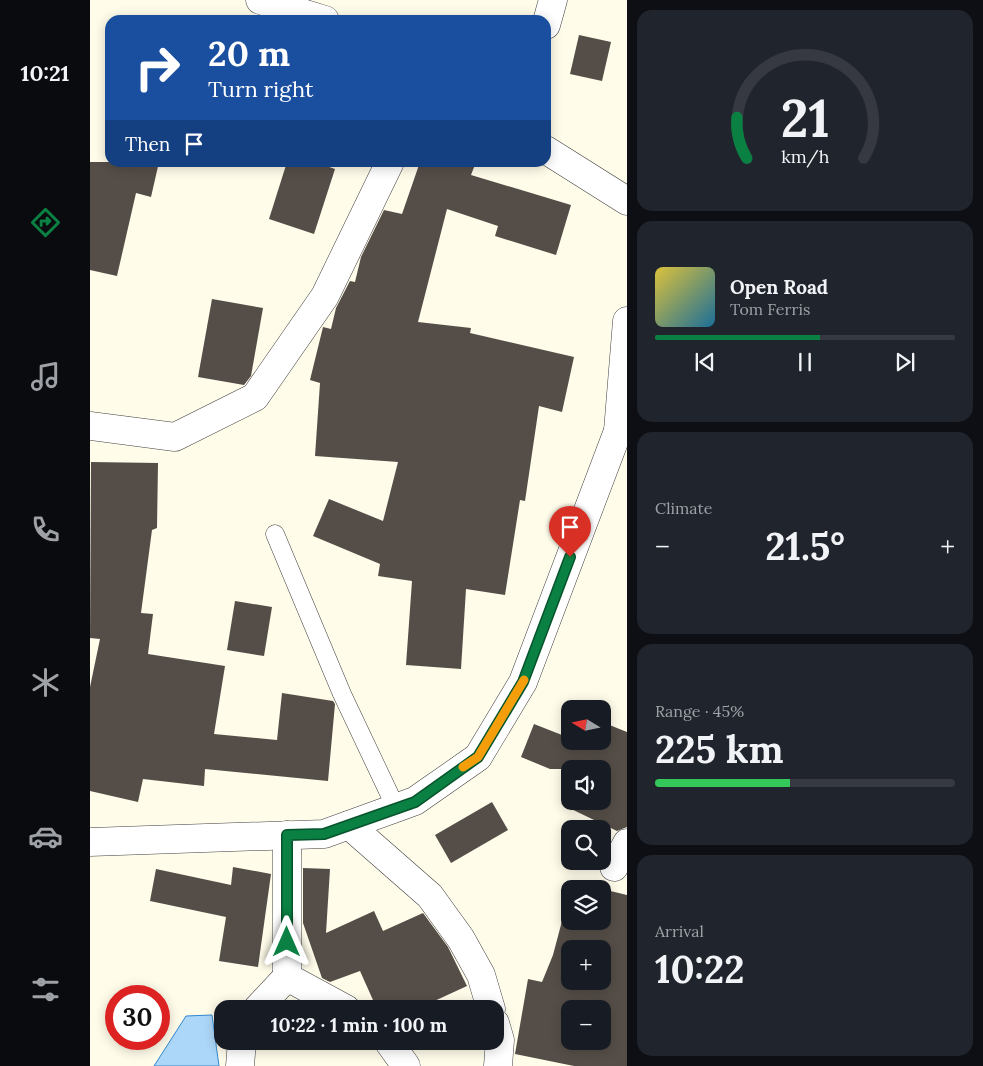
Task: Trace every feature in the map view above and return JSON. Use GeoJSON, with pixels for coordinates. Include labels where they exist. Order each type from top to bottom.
{"type":"FeatureCollection","features":[{"type":"Feature","properties":{"kind":"street"},"geometry":{"type":"LineString","coordinates":[[260,0],[309,15]]}},
{"type":"Feature","properties":{"kind":"street"},"geometry":{"type":"LineString","coordinates":[[549,15],[553,0]]}},
{"type":"Feature","properties":{"kind":"street"},"geometry":{"type":"LineString","coordinates":[[551,153],[627,202]]}},
{"type":"Feature","properties":{"kind":"street"},"geometry":{"type":"LineString","coordinates":[[90,426],[175,438],[254,397],[325,296],[388,167]]}},
{"type":"Feature","properties":{"kind":"street"},"geometry":{"type":"LineString","coordinates":[[90,842],[324,834],[415,802],[478,757],[523,682],[622,427],[627,321]]}},
{"type":"Feature","properties":{"kind":"street"},"geometry":{"type":"LineString","coordinates":[[349,825],[430,896],[461,939],[481,975],[488,1000]]}},
{"type":"Feature","properties":{"kind":"street"},"geometry":{"type":"LineString","coordinates":[[265,1000],[287,977],[287,835]]}},
{"type":"Feature","properties":{"kind":"street"},"geometry":{"type":"LineString","coordinates":[[614,867],[627,842]]}},
{"type":"Feature","properties":{"kind":"street"},"geometry":{"type":"LineString","coordinates":[[287,977],[329,1000]]}},
{"type":"Feature","properties":{"kind":"street"},"geometry":{"type":"LineString","coordinates":[[240,1066],[241,1050]]}},
{"type":"Feature","properties":{"kind":"street"},"geometry":{"type":"LineString","coordinates":[[394,1050],[406,1066]]}},
{"type":"Feature","properties":{"kind":"street"},"geometry":{"type":"LineString","coordinates":[[498,1066],[499,1050]]}},
{"type":"Feature","properties":{"kind":"lane"},"geometry":{"type":"LineString","coordinates":[[275,534],[342,694],[396,808]]}},
{"type":"Feature","properties":{"kind":"water"},"geometry":{"type":"Polygon","coordinates":[[[212,1015],[214,1050],[217,1050],[219,1066],[154,1066],[164,1050],[170,1050],[170,1041],[186,1016],[212,1015]]]}},
{"type":"Feature","properties":{"kind":"building"},"geometry":{"type":"Polygon","coordinates":[[[579,35],[611,42],[602,81],[570,74],[579,35]]]}},
{"type":"Feature","properties":{"kind":"building"},"geometry":{"type":"Polygon","coordinates":[[[90,162],[105,162],[105,167],[158,167],[151,197],[136,193],[117,276],[90,270],[90,162]]]}},
{"type":"Feature","properties":{"kind":"building"},"geometry":{"type":"Polygon","coordinates":[[[285,167],[329,167],[335,169],[314,234],[269,219],[285,167]]]}},
{"type":"Feature","properties":{"kind":"building"},"geometry":{"type":"Polygon","coordinates":[[[418,167],[474,167],[471,175],[571,205],[556,255],[495,236],[498,226],[447,209],[418,322],[471,328],[470,333],[574,357],[562,412],[539,406],[525,501],[520,500],[505,595],[466,589],[461,669],[406,665],[412,581],[378,576],[380,564],[313,536],[329,499],[383,521],[398,462],[315,456],[320,383],[310,380],[323,327],[331,329],[336,308],[350,281],[355,282],[361,257],[384,210],[402,214],[418,167]]]}},
{"type":"Feature","properties":{"kind":"building"},"geometry":{"type":"Polygon","coordinates":[[[212,299],[263,308],[251,376],[244,385],[198,377],[212,299]]]}},
{"type":"Feature","properties":{"kind":"building"},"geometry":{"type":"Polygon","coordinates":[[[91,462],[158,463],[157,528],[152,530],[141,613],[153,614],[148,654],[225,666],[214,734],[277,740],[282,693],[333,701],[335,704],[328,781],[205,769],[204,786],[143,779],[138,802],[90,791],[90,687],[100,639],[90,638],[91,462]]]}},
{"type":"Feature","properties":{"kind":"building"},"geometry":{"type":"Polygon","coordinates":[[[235,601],[272,607],[264,656],[227,650],[235,601]]]}},
{"type":"Feature","properties":{"kind":"building"},"geometry":{"type":"Polygon","coordinates":[[[534,724],[561,735],[561,750],[611,750],[611,726],[627,732],[627,827],[617,831],[611,828],[611,820],[594,820],[573,810],[611,810],[611,760],[561,760],[561,769],[550,769],[521,757],[534,724]]]}},
{"type":"Feature","properties":{"kind":"building"},"geometry":{"type":"Polygon","coordinates":[[[492,802],[508,830],[451,863],[435,835],[492,802]]]}},
{"type":"Feature","properties":{"kind":"building"},"geometry":{"type":"Polygon","coordinates":[[[233,867],[271,874],[258,967],[219,961],[226,917],[150,901],[156,869],[231,885],[233,867]]]}},
{"type":"Feature","properties":{"kind":"building"},"geometry":{"type":"Polygon","coordinates":[[[303,868],[330,869],[326,933],[374,911],[383,931],[423,913],[448,947],[467,986],[437,1000],[373,1000],[360,971],[330,982],[322,978],[303,923],[303,868]]]}},
{"type":"Feature","properties":{"kind":"building"},"geometry":{"type":"Polygon","coordinates":[[[611,891],[627,895],[627,1066],[574,1066],[515,1054],[528,979],[542,982],[553,955],[561,925],[561,930],[611,930],[611,891]]]}},
{"type":"Feature","properties":{"kind":"slow traffic"},"geometry":{"type":"LineString","coordinates":[[463,767],[478,757],[524,680]]}},
{"type":"Feature","properties":{"kind":"route"},"geometry":{"type":"LineString","coordinates":[[287,942],[287,835],[324,834],[415,802],[478,757],[523,682],[570,557]]}}]}
